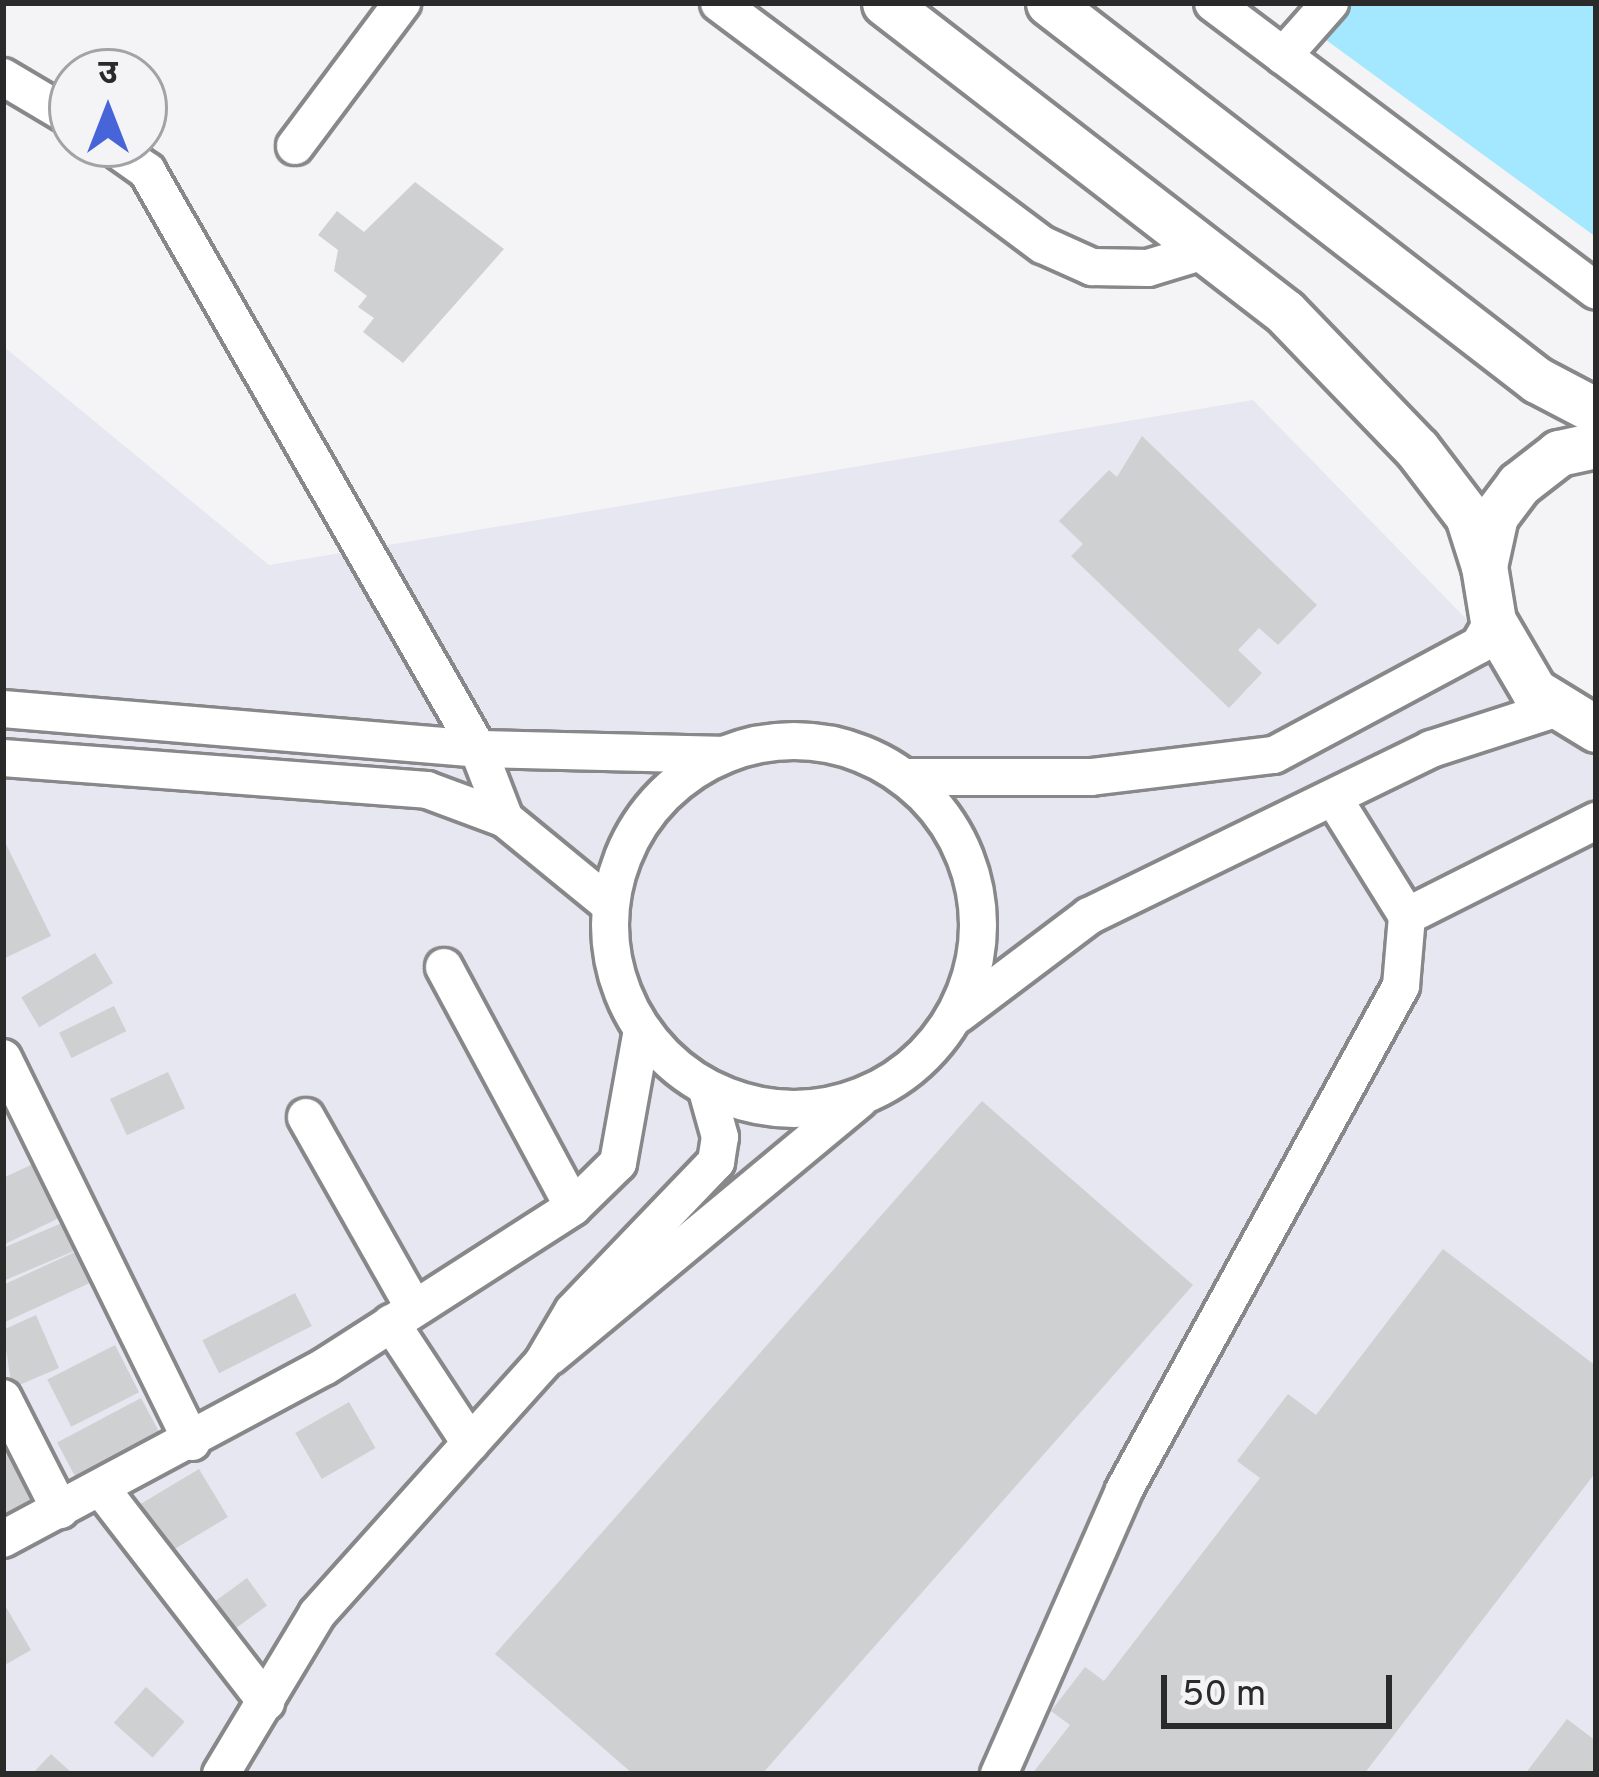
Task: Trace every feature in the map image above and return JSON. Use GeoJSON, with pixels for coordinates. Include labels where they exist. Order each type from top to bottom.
{"type":"FeatureCollection","features":[{"type":"Feature","properties":{"kind":"main road"},"geometry":{"type":"LineString","coordinates":[[885,3],[1201,252],[1285,312],[1417,449],[1468,516],[1484,566],[1493,621],[1534,691],[1586,724]]}},
{"type":"Feature","properties":{"kind":"main road"},"geometry":{"type":"LineString","coordinates":[[1049,3],[1537,380],[1596,411]]}},
{"type":"Feature","properties":{"kind":"main road"},"geometry":{"type":"LineString","coordinates":[[1484,566],[1495,516],[1519,484],[1559,453],[1596,445]]}},
{"type":"Feature","properties":{"kind":"street"},"geometry":{"type":"LineString","coordinates":[[295,146],[402,3]]}},
{"type":"Feature","properties":{"kind":"street"},"geometry":{"type":"LineString","coordinates":[[719,3],[1042,244],[1092,267],[1148,268],[1201,252]]}},
{"type":"Feature","properties":{"kind":"street"},"geometry":{"type":"LineString","coordinates":[[1213,3],[1596,291]]}},
{"type":"Feature","properties":{"kind":"street"},"geometry":{"type":"LineString","coordinates":[[1283,56],[1330,3]]}},
{"type":"Feature","properties":{"kind":"street"},"geometry":{"type":"LineString","coordinates":[[3,77],[48,104]]}},
{"type":"Feature","properties":{"kind":"street"},"geometry":{"type":"LineString","coordinates":[[143,168],[478,748],[505,819]]}},
{"type":"Feature","properties":{"kind":"street"},"geometry":{"type":"LineString","coordinates":[[3,709],[478,748],[720,755],[816,741],[906,777],[1091,777],[1274,755],[1479,646],[1493,621]]}},
{"type":"Feature","properties":{"kind":"street"},"geometry":{"type":"LineString","coordinates":[[221,1774],[317,1614],[543,1362],[864,1096],[916,1064],[956,1017],[1089,916],[1336,802],[1431,749],[1586,724]]}},
{"type":"Feature","properties":{"kind":"street"},"geometry":{"type":"LineString","coordinates":[[720,755],[645,815],[610,905],[610,949],[642,1030],[706,1087],[794,1108],[864,1096]]}},
{"type":"Feature","properties":{"kind":"street"},"geometry":{"type":"LineString","coordinates":[[3,758],[427,790],[505,819],[610,905]]}},
{"type":"Feature","properties":{"kind":"street"},"geometry":{"type":"LineString","coordinates":[[906,777],[944,815],[969,862],[980,914],[976,968],[956,1017]]}},
{"type":"Feature","properties":{"kind":"street"},"geometry":{"type":"LineString","coordinates":[[999,1774],[1124,1490],[1401,986],[1408,916],[1336,802]]}},
{"type":"Feature","properties":{"kind":"street"},"geometry":{"type":"LineString","coordinates":[[1408,916],[1596,820]]}},
{"type":"Feature","properties":{"kind":"street"},"geometry":{"type":"LineString","coordinates":[[444,968],[572,1207]]}},
{"type":"Feature","properties":{"kind":"street"},"geometry":{"type":"LineString","coordinates":[[3,1539],[192,1442],[572,1207],[618,1163],[642,1030]]}},
{"type":"Feature","properties":{"kind":"street"},"geometry":{"type":"LineString","coordinates":[[3,1058],[192,1442]]}},
{"type":"Feature","properties":{"kind":"street"},"geometry":{"type":"LineString","coordinates":[[543,1362],[572,1311],[716,1162],[706,1087]]}},
{"type":"Feature","properties":{"kind":"street"},"geometry":{"type":"LineString","coordinates":[[306,1117],[470,1443]]}},
{"type":"Feature","properties":{"kind":"street"},"geometry":{"type":"LineString","coordinates":[[3,1398],[59,1510]]}},
{"type":"Feature","properties":{"kind":"street"},"geometry":{"type":"LineString","coordinates":[[103,1491],[266,1702]]}},
{"type":"Feature","properties":{"kind":"shaded area"},"geometry":{"type":"Polygon","coordinates":[[[3,346],[269,565],[1253,400],[1596,752],[1596,1774],[3,1774],[3,346]]]}},
{"type":"Feature","properties":{"kind":"water"},"geometry":{"type":"Polygon","coordinates":[[[1352,3],[1596,3],[1596,237],[1322,37],[1352,3]]]}},
{"type":"Feature","properties":{"kind":"building"},"geometry":{"type":"Polygon","coordinates":[[[415,182],[504,249],[403,363],[363,332],[374,318],[358,307],[367,296],[334,271],[338,250],[318,235],[337,211],[364,232],[415,182]]]}},
{"type":"Feature","properties":{"kind":"building"},"geometry":{"type":"Polygon","coordinates":[[[1142,436],[1317,605],[1278,645],[1259,628],[1238,650],[1262,673],[1229,708],[1071,556],[1083,544],[1059,521],[1109,470],[1117,477],[1142,436]]]}},
{"type":"Feature","properties":{"kind":"building"},"geometry":{"type":"Polygon","coordinates":[[[3,838],[51,936],[3,959],[3,838]]]}},
{"type":"Feature","properties":{"kind":"building"},"geometry":{"type":"Polygon","coordinates":[[[95,953],[113,983],[39,1027],[21,997],[95,953]]]}},
{"type":"Feature","properties":{"kind":"building"},"geometry":{"type":"Polygon","coordinates":[[[114,1006],[126,1031],[71,1058],[59,1033],[114,1006]]]}},
{"type":"Feature","properties":{"kind":"building"},"geometry":{"type":"Polygon","coordinates":[[[168,1072],[185,1108],[127,1135],[110,1099],[168,1072]]]}},
{"type":"Feature","properties":{"kind":"building"},"geometry":{"type":"Polygon","coordinates":[[[982,1101],[1193,1285],[762,1774],[633,1774],[495,1654],[982,1101]]]}},
{"type":"Feature","properties":{"kind":"building"},"geometry":{"type":"Polygon","coordinates":[[[33,1164],[59,1218],[3,1245],[3,1178],[33,1164]]]}},
{"type":"Feature","properties":{"kind":"building"},"geometry":{"type":"Polygon","coordinates":[[[62,1223],[74,1251],[3,1281],[3,1248],[62,1223]]]}},
{"type":"Feature","properties":{"kind":"building"},"geometry":{"type":"Polygon","coordinates":[[[1443,1249],[1596,1366],[1596,1472],[1364,1774],[1032,1774],[1070,1725],[1051,1711],[1085,1667],[1104,1681],[1260,1478],[1237,1461],[1288,1394],[1316,1415],[1443,1249]]]}},
{"type":"Feature","properties":{"kind":"building"},"geometry":{"type":"Polygon","coordinates":[[[77,1251],[92,1282],[3,1323],[3,1285],[77,1251]]]}},
{"type":"Feature","properties":{"kind":"building"},"geometry":{"type":"Polygon","coordinates":[[[295,1293],[312,1326],[219,1373],[202,1340],[295,1293]]]}},
{"type":"Feature","properties":{"kind":"building"},"geometry":{"type":"Polygon","coordinates":[[[36,1315],[59,1368],[12,1388],[3,1330],[36,1315]]]}},
{"type":"Feature","properties":{"kind":"building"},"geometry":{"type":"Polygon","coordinates":[[[115,1345],[139,1392],[71,1427],[47,1380],[115,1345]]]}},
{"type":"Feature","properties":{"kind":"building"},"geometry":{"type":"Polygon","coordinates":[[[141,1398],[161,1435],[77,1480],[57,1443],[141,1398]]]}},
{"type":"Feature","properties":{"kind":"building"},"geometry":{"type":"Polygon","coordinates":[[[349,1402],[376,1448],[322,1479],[295,1433],[349,1402]]]}},
{"type":"Feature","properties":{"kind":"building"},"geometry":{"type":"Polygon","coordinates":[[[12,1452],[35,1497],[3,1514],[3,1457],[12,1452]]]}},
{"type":"Feature","properties":{"kind":"building"},"geometry":{"type":"Polygon","coordinates":[[[199,1469],[228,1517],[165,1555],[136,1507],[199,1469]]]}},
{"type":"Feature","properties":{"kind":"building"},"geometry":{"type":"Polygon","coordinates":[[[247,1578],[267,1606],[228,1634],[208,1606],[247,1578]]]}},
{"type":"Feature","properties":{"kind":"building"},"geometry":{"type":"Polygon","coordinates":[[[3,1602],[31,1650],[3,1666],[3,1602]]]}},
{"type":"Feature","properties":{"kind":"building"},"geometry":{"type":"Polygon","coordinates":[[[146,1687],[185,1722],[153,1757],[114,1723],[146,1687]]]}},
{"type":"Feature","properties":{"kind":"building"},"geometry":{"type":"Polygon","coordinates":[[[1567,1719],[1596,1741],[1596,1774],[1525,1774],[1567,1719]]]}},
{"type":"Feature","properties":{"kind":"building"},"geometry":{"type":"Polygon","coordinates":[[[51,1754],[73,1774],[32,1774],[51,1754]]]}}]}
